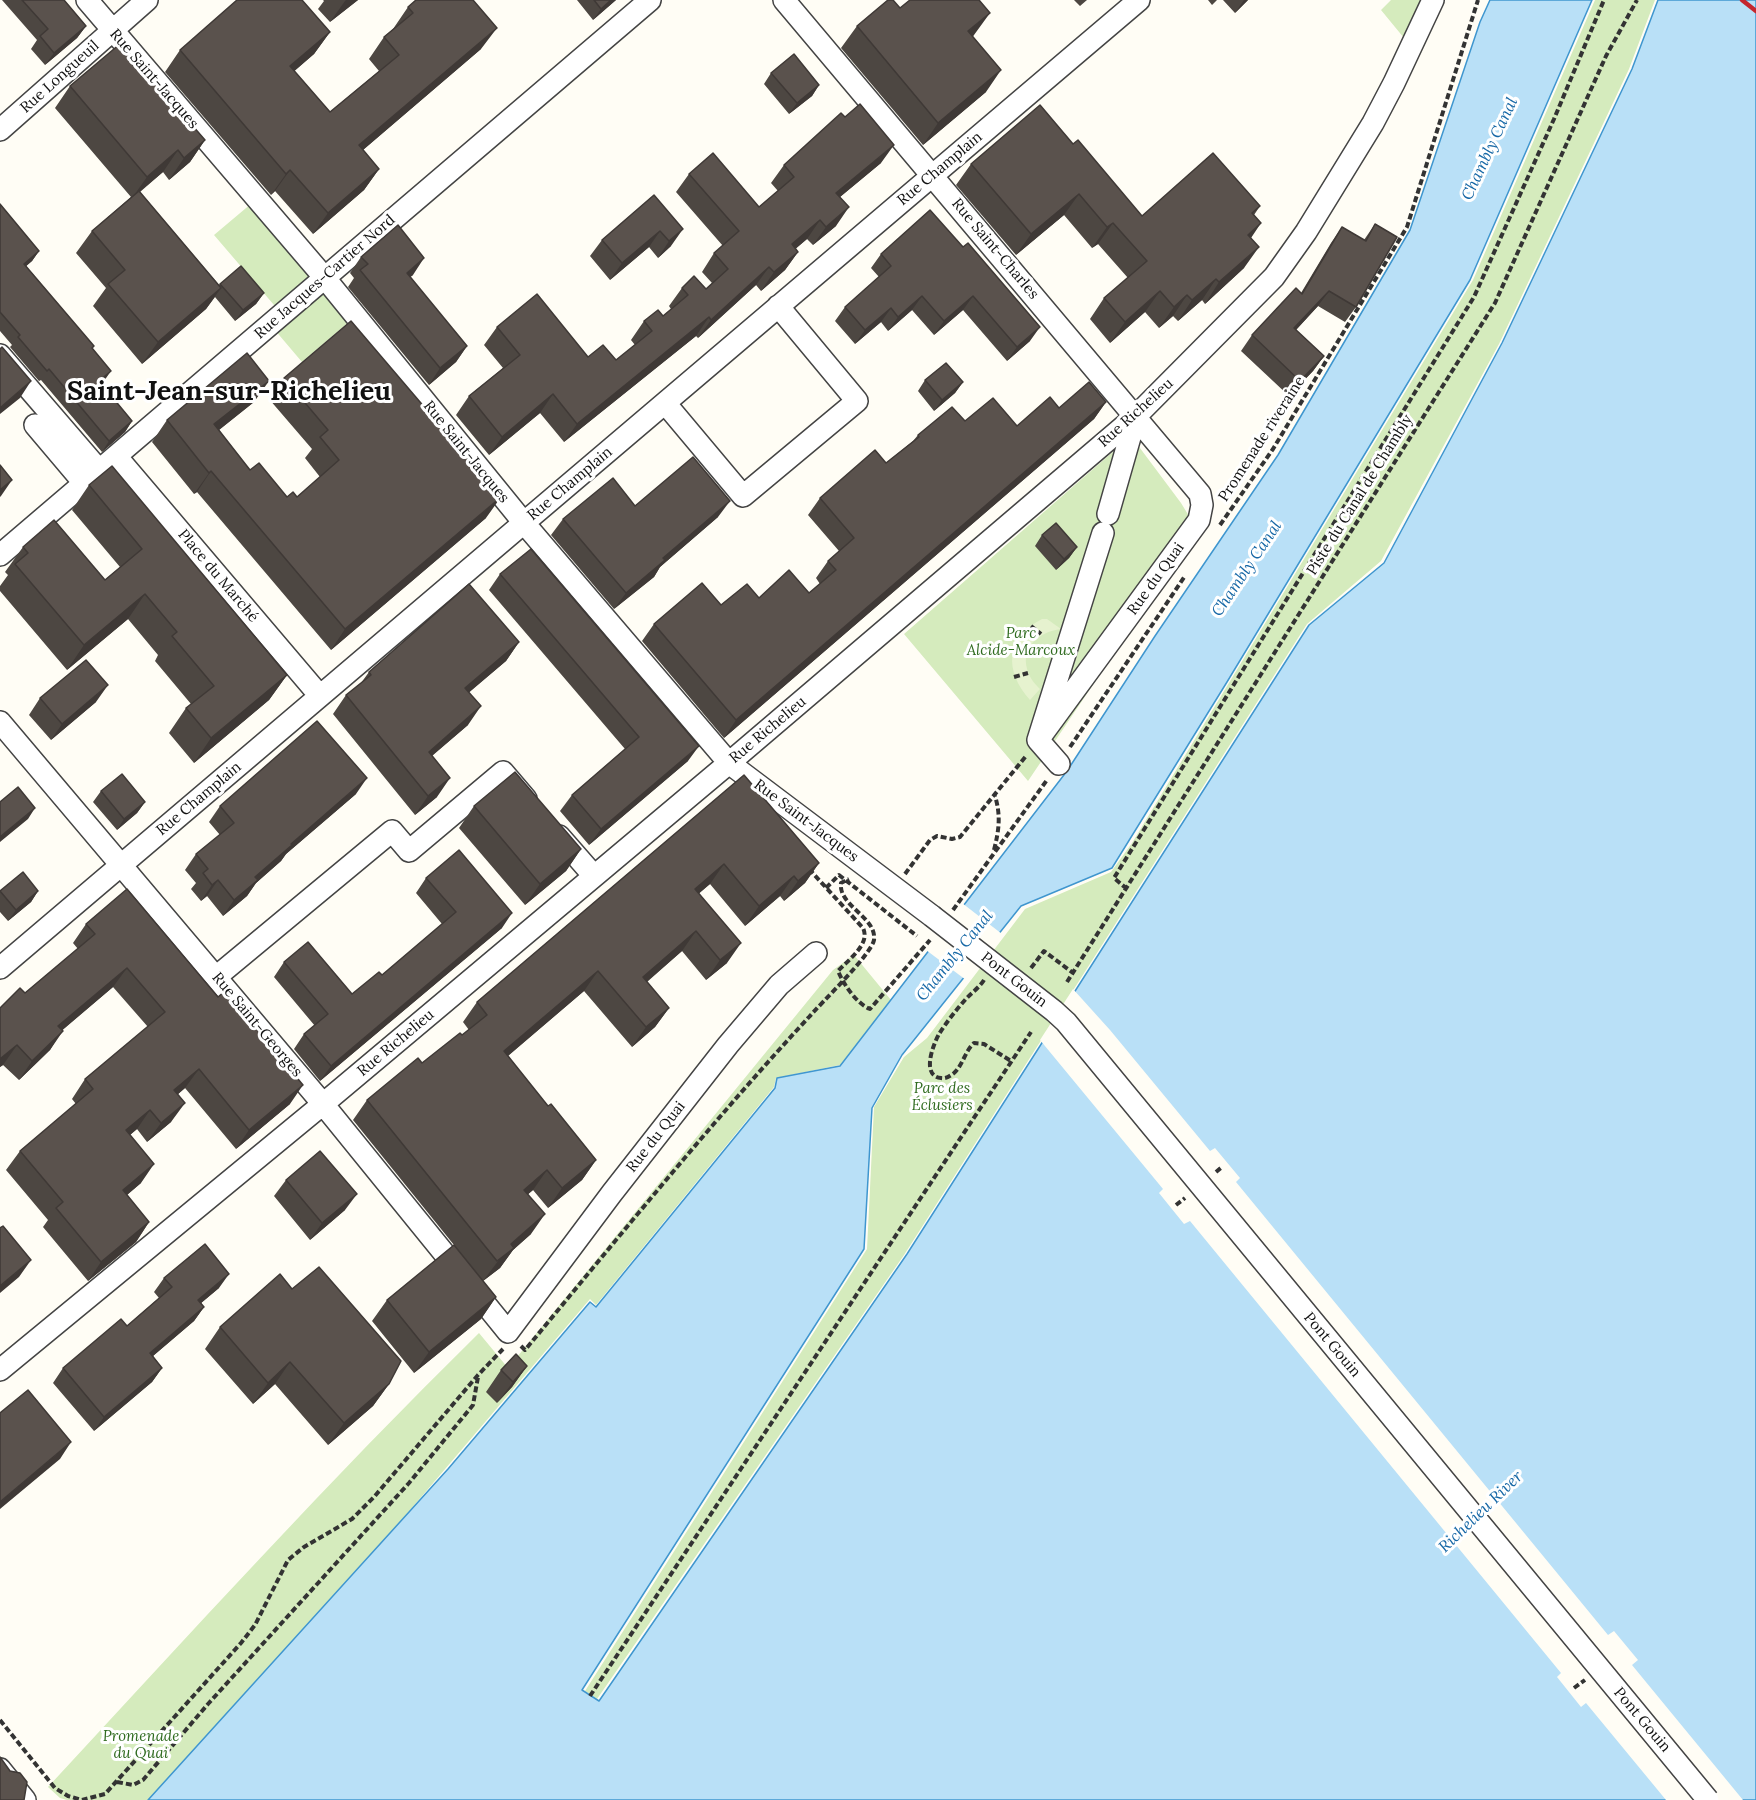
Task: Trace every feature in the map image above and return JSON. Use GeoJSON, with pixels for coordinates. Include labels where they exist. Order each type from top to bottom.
{"type":"FeatureCollection","features":[{"type":"Feature","properties":{"kind":"street","name":"Rue Saint-Jacques"},"geometry":{"type":"LineString","coordinates":[[87,0],[324,277],[524,523],[729,763],[942,914]]}},
{"type":"Feature","properties":{"kind":"street","name":"Rue Longueuil"},"geometry":{"type":"LineString","coordinates":[[0,130],[147,0]]}},
{"type":"Feature","properties":{"kind":"street","name":"Rue Jacques-Cartier Nord"},"geometry":{"type":"LineString","coordinates":[[0,555],[650,0]]}},
{"type":"Feature","properties":{"kind":"street","name":"Rue Saint-Charles"},"geometry":{"type":"LineString","coordinates":[[784,0],[1136,416]]}},
{"type":"Feature","properties":{"kind":"street","name":"Rue Champlain"},"geometry":{"type":"LineString","coordinates":[[0,968],[1139,0]]}},
{"type":"Feature","properties":{"kind":"street","name":"Rue Richelieu"},"geometry":{"type":"LineString","coordinates":[[0,1370],[323,1104],[729,763],[1136,416],[1274,277],[1306,232],[1350,162],[1395,83],[1433,0]]}},
{"type":"Feature","properties":{"kind":"street"},"geometry":{"type":"LineString","coordinates":[[665,403],[743,496],[857,401],[778,306]]}},
{"type":"Feature","properties":{"kind":"street"},"geometry":{"type":"LineString","coordinates":[[0,355],[91,477]]}},
{"type":"Feature","properties":{"kind":"street"},"geometry":{"type":"LineString","coordinates":[[1059,764],[1038,740],[1106,524],[1136,416]]}},
{"type":"Feature","properties":{"kind":"street","name":"Rue du Quai"},"geometry":{"type":"LineString","coordinates":[[1038,740],[1200,520],[1202,505],[1200,494],[1136,416]]}},
{"type":"Feature","properties":{"kind":"street"},"geometry":{"type":"LineString","coordinates":[[35,425],[91,477]]}},
{"type":"Feature","properties":{"kind":"street","name":"Place du Marché"},"geometry":{"type":"LineString","coordinates":[[116,456],[320,696]]}},
{"type":"Feature","properties":{"kind":"street","name":"Rue Saint-Georges"},"geometry":{"type":"LineString","coordinates":[[0,722],[323,1104],[511,1340]]}},
{"type":"Feature","properties":{"kind":"street"},"geometry":{"type":"LineString","coordinates":[[216,977],[392,831],[409,851],[503,772],[594,876]]}},
{"type":"Feature","properties":{"kind":"street","name":"Pont Gouin"},"geometry":{"type":"LineString","coordinates":[[942,914],[1066,1022],[1708,1800]]}},
{"type":"Feature","properties":{"kind":"street","name":"Rue du Quai"},"geometry":{"type":"LineString","coordinates":[[511,1340],[612,1193],[728,1045],[779,985],[816,953]]}},
{"type":"Feature","properties":{"kind":"street"},"geometry":{"type":"LineString","coordinates":[[0,1769],[26,1800]]}},
{"type":"Feature","properties":{"kind":"path","name":"Promenade riveraine"},"geometry":{"type":"LineString","coordinates":[[1220,526],[1273,449],[1407,227],[1478,0]]}},
{"type":"Feature","properties":{"kind":"path"},"geometry":{"type":"LineString","coordinates":[[1127,889],[1113,878],[1474,297],[1554,119],[1604,0]]}},
{"type":"Feature","properties":{"kind":"path","name":"Piste du Canal de Chambly"},"geometry":{"type":"LineString","coordinates":[[1067,982],[1495,303],[1606,56],[1637,0]]}},
{"type":"Feature","properties":{"kind":"path"},"geometry":{"type":"LineString","coordinates":[[942,914],[993,854],[1059,764],[1186,575]]}},
{"type":"Feature","properties":{"kind":"path"},"geometry":{"type":"LineString","coordinates":[[1031,626],[1041,634]]}},
{"type":"Feature","properties":{"kind":"path"},"geometry":{"type":"LineString","coordinates":[[1014,677],[1028,673]]}},
{"type":"Feature","properties":{"kind":"path"},"geometry":{"type":"LineString","coordinates":[[905,874],[930,840],[937,836],[952,839],[960,837],[1038,740]]}},
{"type":"Feature","properties":{"kind":"path"},"geometry":{"type":"LineString","coordinates":[[993,854],[1000,827],[995,796]]}},
{"type":"Feature","properties":{"kind":"path"},"geometry":{"type":"LineString","coordinates":[[802,862],[866,933],[866,939],[838,971],[842,981],[863,1006],[870,1010],[931,939]]}},
{"type":"Feature","properties":{"kind":"path"},"geometry":{"type":"LineString","coordinates":[[826,888],[839,875],[916,936]]}},
{"type":"Feature","properties":{"kind":"path"},"geometry":{"type":"LineString","coordinates":[[0,1720],[55,1788],[68,1796],[82,1800],[105,1794],[241,1643],[255,1625],[288,1560],[304,1546],[352,1519],[374,1497],[478,1375],[511,1340],[525,1350],[749,1082],[865,955],[873,944],[873,933],[842,893],[841,883],[845,880]]}},
{"type":"Feature","properties":{"kind":"path"},"geometry":{"type":"LineString","coordinates":[[1031,968],[1044,951],[1073,974]]}},
{"type":"Feature","properties":{"kind":"path"},"geometry":{"type":"LineString","coordinates":[[986,978],[940,1033],[934,1046],[930,1068],[933,1074],[940,1078],[948,1077],[958,1069],[974,1042],[984,1044],[1011,1061]]}},
{"type":"Feature","properties":{"kind":"path"},"geometry":{"type":"LineString","coordinates":[[590,1696],[1030,1032]]}},
{"type":"Feature","properties":{"kind":"path"},"geometry":{"type":"LineString","coordinates":[[1216,1172],[1222,1167]]}},
{"type":"Feature","properties":{"kind":"path"},"geometry":{"type":"LineString","coordinates":[[1176,1205],[1190,1194]]}},
{"type":"Feature","properties":{"kind":"path"},"geometry":{"type":"LineString","coordinates":[[116,1782],[133,1785],[143,1780],[208,1704],[409,1483],[473,1405],[478,1375]]}},
{"type":"Feature","properties":{"kind":"path"},"geometry":{"type":"LineString","coordinates":[[1574,1688],[1588,1677]]}},
{"type":"Feature","properties":{"kind":"green space"},"geometry":{"type":"Polygon","coordinates":[[[1391,0],[1421,0],[1404,38],[1381,10],[1391,0]]]}},
{"type":"Feature","properties":{"kind":"green space","name":"Parc des Éclusiers"},"geometry":{"type":"Polygon","coordinates":[[[1595,0],[1655,0],[1629,69],[1499,344],[1381,561],[1307,624],[904,1255],[597,1699],[585,1691],[867,1249],[874,1107],[904,1057],[927,1038],[1025,909],[1111,872],[1132,843],[1473,280],[1595,0]]]}},
{"type":"Feature","properties":{"kind":"green space"},"geometry":{"type":"Polygon","coordinates":[[[252,203],[317,278],[280,312],[214,235],[252,203]]]}},
{"type":"Feature","properties":{"kind":"green space"},"geometry":{"type":"Polygon","coordinates":[[[322,288],[350,321],[302,362],[274,329],[322,288]]]}},
{"type":"Feature","properties":{"kind":"green space","name":"Parc Alcide-Marcoux"},"geometry":{"type":"Polygon","coordinates":[[[1131,436],[1192,521],[1190,541],[1028,781],[904,634],[1131,436]]]}},
{"type":"Feature","properties":{"kind":"green space"},"geometry":{"type":"Polygon","coordinates":[[[1042,619],[1047,619],[1061,629],[1038,638],[1028,650],[1026,665],[1031,678],[1040,689],[1030,700],[1016,678],[1012,656],[1021,636],[1042,619]]]}},
{"type":"Feature","properties":{"kind":"green space","name":"Promenade du Quai"},"geometry":{"type":"Polygon","coordinates":[[[854,955],[891,1000],[840,1065],[776,1078],[774,1087],[596,1305],[590,1299],[405,1516],[148,1800],[67,1800],[60,1798],[48,1787],[315,1500],[479,1333],[508,1368],[833,970],[854,955]]]}},
{"type":"Feature","properties":{"kind":"water"},"geometry":{"type":"Polygon","coordinates":[[[1490,0],[1592,0],[1470,280],[1112,868],[1021,906],[902,1055],[872,1108],[864,1249],[582,1690],[599,1701],[907,1254],[1309,625],[1384,563],[1502,343],[1632,69],[1658,0],[1756,0],[1756,1800],[148,1800],[448,1469],[590,1302],[596,1307],[775,1088],[777,1078],[840,1066],[1067,771],[1278,455],[1410,230],[1480,22],[1490,0]]]}},
{"type":"Feature","properties":{"kind":"pier"},"geometry":{"type":"Polygon","coordinates":[[[962,903],[1002,934],[966,980],[926,950],[962,903]]]}},
{"type":"Feature","properties":{"kind":"pier"},"geometry":{"type":"Polygon","coordinates":[[[1073,989],[1210,1151],[1215,1148],[1240,1178],[1236,1182],[1608,1635],[1614,1631],[1638,1660],[1632,1665],[1743,1800],[1666,1800],[1586,1703],[1581,1707],[1557,1677],[1561,1673],[1190,1221],[1184,1224],[1159,1193],[1163,1189],[1040,1040],[1073,989]]]}},
{"type":"Feature","properties":{"kind":"building"},"geometry":{"type":"Polygon","coordinates":[[[22,0],[64,0],[86,26],[54,53],[40,36],[48,29],[22,0]]]}},
{"type":"Feature","properties":{"kind":"building"},"geometry":{"type":"Polygon","coordinates":[[[237,0],[302,0],[330,32],[290,66],[330,112],[399,55],[384,37],[413,13],[408,7],[416,0],[473,0],[497,28],[359,145],[379,169],[328,213],[290,170],[286,174],[180,50],[237,0]]]}},
{"type":"Feature","properties":{"kind":"building"},"geometry":{"type":"Polygon","coordinates":[[[594,0],[611,0],[601,9],[594,0]]]}},
{"type":"Feature","properties":{"kind":"building"},"geometry":{"type":"Polygon","coordinates":[[[888,0],[893,0],[900,8],[910,0],[979,0],[990,13],[968,31],[1001,70],[938,123],[857,26],[888,0]]]}},
{"type":"Feature","properties":{"kind":"building"},"geometry":{"type":"Polygon","coordinates":[[[121,43],[205,140],[184,158],[178,150],[147,177],[70,86],[121,43]]]}},
{"type":"Feature","properties":{"kind":"building"},"geometry":{"type":"Polygon","coordinates":[[[794,54],[819,85],[797,103],[771,73],[794,54]]]}},
{"type":"Feature","properties":{"kind":"building"},"geometry":{"type":"Polygon","coordinates":[[[860,104],[894,145],[836,193],[849,207],[826,227],[820,220],[792,244],[798,252],[774,272],[769,267],[711,320],[709,317],[577,424],[553,394],[502,437],[469,396],[520,355],[497,327],[537,294],[588,357],[603,345],[616,360],[652,331],[644,321],[658,310],[663,316],[688,295],[682,288],[694,276],[706,289],[728,269],[714,253],[739,231],[689,174],[713,153],[759,207],[794,177],[784,165],[841,113],[845,117],[860,104]]]}},
{"type":"Feature","properties":{"kind":"building"},"geometry":{"type":"Polygon","coordinates":[[[1040,105],[1073,144],[1078,140],[1142,216],[1213,153],[1260,206],[1252,213],[1261,223],[1248,235],[1259,247],[1219,282],[1216,279],[1192,300],[1187,295],[1174,307],[1160,291],[1125,322],[1104,298],[1147,261],[1113,223],[1107,227],[1079,194],[1031,234],[971,164],[1040,105]]]}},
{"type":"Feature","properties":{"kind":"building"},"geometry":{"type":"Polygon","coordinates":[[[139,191],[221,288],[158,342],[108,284],[125,270],[92,231],[139,191]]]}},
{"type":"Feature","properties":{"kind":"building"},"geometry":{"type":"Polygon","coordinates":[[[654,195],[683,229],[669,241],[660,231],[622,263],[602,240],[654,195]]]}},
{"type":"Feature","properties":{"kind":"building"},"geometry":{"type":"Polygon","coordinates":[[[0,204],[39,251],[24,264],[94,346],[92,348],[111,371],[99,381],[132,421],[109,441],[49,369],[47,371],[18,337],[20,335],[0,312],[0,204]]]}},
{"type":"Feature","properties":{"kind":"building"},"geometry":{"type":"Polygon","coordinates":[[[930,210],[963,247],[968,243],[1040,327],[1017,347],[973,296],[944,321],[922,296],[898,317],[891,308],[865,330],[845,307],[891,266],[881,254],[930,210]]]}},
{"type":"Feature","properties":{"kind":"building"},"geometry":{"type":"Polygon","coordinates":[[[1375,224],[1397,237],[1356,307],[1329,291],[1294,328],[1324,356],[1300,381],[1252,335],[1296,288],[1302,294],[1342,227],[1366,241],[1375,224]]]}},
{"type":"Feature","properties":{"kind":"building"},"geometry":{"type":"Polygon","coordinates":[[[398,225],[424,258],[407,273],[467,346],[440,368],[360,270],[368,264],[361,257],[398,225]]]}},
{"type":"Feature","properties":{"kind":"building"},"geometry":{"type":"Polygon","coordinates":[[[241,266],[264,293],[243,310],[220,284],[241,266]]]}},
{"type":"Feature","properties":{"kind":"building"},"geometry":{"type":"Polygon","coordinates":[[[351,321],[501,497],[345,629],[211,471],[209,473],[167,420],[247,353],[269,381],[214,424],[250,470],[259,463],[287,497],[293,492],[297,497],[339,460],[320,437],[328,430],[284,378],[351,321]]]}},
{"type":"Feature","properties":{"kind":"building"},"geometry":{"type":"Polygon","coordinates":[[[2,347],[31,381],[0,408],[0,349],[2,347]]]}},
{"type":"Feature","properties":{"kind":"building"},"geometry":{"type":"Polygon","coordinates":[[[946,363],[963,382],[942,400],[925,380],[946,363]]]}},
{"type":"Feature","properties":{"kind":"building"},"geometry":{"type":"Polygon","coordinates":[[[1089,382],[1106,402],[736,720],[654,624],[702,583],[721,605],[747,584],[759,598],[789,570],[809,593],[836,570],[828,561],[854,538],[820,498],[875,450],[886,463],[952,407],[965,421],[993,398],[1017,426],[1050,397],[1059,408],[1089,382]]]}},
{"type":"Feature","properties":{"kind":"building"},"geometry":{"type":"Polygon","coordinates":[[[693,457],[730,501],[626,593],[563,519],[613,478],[635,506],[693,457]]]}},
{"type":"Feature","properties":{"kind":"building"},"geometry":{"type":"Polygon","coordinates":[[[0,465],[12,480],[0,490],[0,465]]]}},
{"type":"Feature","properties":{"kind":"building"},"geometry":{"type":"Polygon","coordinates":[[[112,466],[287,675],[211,738],[186,708],[214,686],[172,636],[177,632],[145,594],[84,645],[15,564],[28,553],[23,547],[54,520],[105,580],[142,549],[89,485],[112,466]]]}},
{"type":"Feature","properties":{"kind":"building"},"geometry":{"type":"Polygon","coordinates":[[[1056,523],[1077,547],[1064,559],[1042,535],[1056,523]]]}},
{"type":"Feature","properties":{"kind":"building"},"geometry":{"type":"Polygon","coordinates":[[[531,549],[699,746],[601,829],[572,795],[639,737],[500,574],[531,549]]]}},
{"type":"Feature","properties":{"kind":"building"},"geometry":{"type":"Polygon","coordinates":[[[469,584],[519,642],[465,688],[481,706],[429,752],[450,778],[428,796],[346,695],[371,675],[369,672],[469,584]]]}},
{"type":"Feature","properties":{"kind":"building"},"geometry":{"type":"Polygon","coordinates":[[[86,660],[108,685],[62,724],[40,698],[86,660]]]}},
{"type":"Feature","properties":{"kind":"building"},"geometry":{"type":"Polygon","coordinates":[[[317,721],[367,778],[255,877],[258,880],[234,900],[218,880],[212,885],[203,873],[208,869],[196,854],[234,823],[220,806],[317,721]]]}},
{"type":"Feature","properties":{"kind":"building"},"geometry":{"type":"Polygon","coordinates":[[[515,772],[581,849],[540,884],[474,806],[515,772]]]}},
{"type":"Feature","properties":{"kind":"building"},"geometry":{"type":"Polygon","coordinates":[[[122,774],[145,802],[124,819],[101,791],[122,774]]]}},
{"type":"Feature","properties":{"kind":"building"},"geometry":{"type":"Polygon","coordinates":[[[744,775],[819,863],[798,881],[794,876],[759,906],[724,864],[695,889],[741,943],[720,960],[696,931],[643,977],[669,1008],[646,1027],[598,971],[504,1051],[548,1106],[551,1104],[596,1160],[562,1188],[547,1170],[524,1190],[545,1214],[511,1244],[514,1248],[497,1261],[367,1100],[418,1058],[422,1063],[487,1015],[477,1002],[744,775]]]}},
{"type":"Feature","properties":{"kind":"building"},"geometry":{"type":"Polygon","coordinates":[[[18,787],[35,808],[0,837],[0,802],[18,787]]]}},
{"type":"Feature","properties":{"kind":"building"},"geometry":{"type":"Polygon","coordinates":[[[459,850],[512,913],[331,1066],[304,1034],[328,1014],[284,962],[308,942],[352,994],[379,972],[382,975],[456,912],[426,878],[459,850]]]}},
{"type":"Feature","properties":{"kind":"building"},"geometry":{"type":"Polygon","coordinates":[[[23,872],[38,891],[16,910],[0,891],[23,872]]]}},
{"type":"Feature","properties":{"kind":"building"},"geometry":{"type":"Polygon","coordinates":[[[127,889],[218,997],[225,991],[303,1085],[249,1130],[199,1069],[174,1090],[185,1103],[161,1123],[150,1110],[126,1130],[154,1164],[123,1190],[149,1222],[101,1262],[56,1208],[63,1202],[20,1151],[93,1089],[85,1079],[165,1012],[127,968],[58,1026],[63,1031],[32,1061],[17,1045],[0,1059],[0,1008],[20,988],[25,993],[95,934],[86,924],[127,889]]]}},
{"type":"Feature","properties":{"kind":"building"},"geometry":{"type":"Polygon","coordinates":[[[320,1151],[357,1194],[322,1223],[286,1180],[320,1151]]]}},
{"type":"Feature","properties":{"kind":"building"},"geometry":{"type":"Polygon","coordinates":[[[3,1226],[31,1260],[0,1286],[0,1228],[3,1226]]]}},
{"type":"Feature","properties":{"kind":"building"},"geometry":{"type":"Polygon","coordinates":[[[205,1244],[229,1274],[198,1300],[204,1307],[150,1353],[162,1368],[104,1417],[63,1368],[121,1319],[127,1326],[172,1287],[164,1278],[205,1244]]]}},
{"type":"Feature","properties":{"kind":"building"},"geometry":{"type":"Polygon","coordinates":[[[454,1245],[496,1297],[429,1352],[387,1300],[454,1245]]]}},
{"type":"Feature","properties":{"kind":"building"},"geometry":{"type":"Polygon","coordinates":[[[319,1267],[401,1361],[389,1384],[344,1423],[290,1362],[268,1383],[220,1327],[280,1274],[292,1289],[319,1267]]]}},
{"type":"Feature","properties":{"kind":"building"},"geometry":{"type":"Polygon","coordinates":[[[516,1354],[527,1366],[513,1382],[501,1370],[516,1354]]]}},
{"type":"Feature","properties":{"kind":"building"},"geometry":{"type":"Polygon","coordinates":[[[28,1390],[71,1442],[0,1502],[0,1413],[28,1390]]]}},
{"type":"Feature","properties":{"kind":"building"},"geometry":{"type":"Polygon","coordinates":[[[0,1757],[10,1771],[20,1773],[27,1782],[24,1800],[0,1800],[0,1757]]]}},
{"type":"Feature","properties":{"kind":"railway"},"geometry":{"type":"LineString","coordinates":[[1742,0],[1756,11]]}},
{"type":"Feature","properties":{"kind":"district","name":"Saint-Jean-sur-Richelieu"},"geometry":{"type":"Point","coordinates":[229,392]}},
{"type":"Feature","properties":{"kind":"water label","name":"Chambly Canal"},"geometry":{"type":"Point","coordinates":[1490,149]}},
{"type":"Feature","properties":{"kind":"water label","name":"Chambly Canal"},"geometry":{"type":"Point","coordinates":[1247,569]}},
{"type":"Feature","properties":{"kind":"water label","name":"Chambly Canal"},"geometry":{"type":"Point","coordinates":[955,956]}},
{"type":"Feature","properties":{"kind":"water label","name":"Richelieu River"},"geometry":{"type":"Point","coordinates":[1481,1512]}}]}
